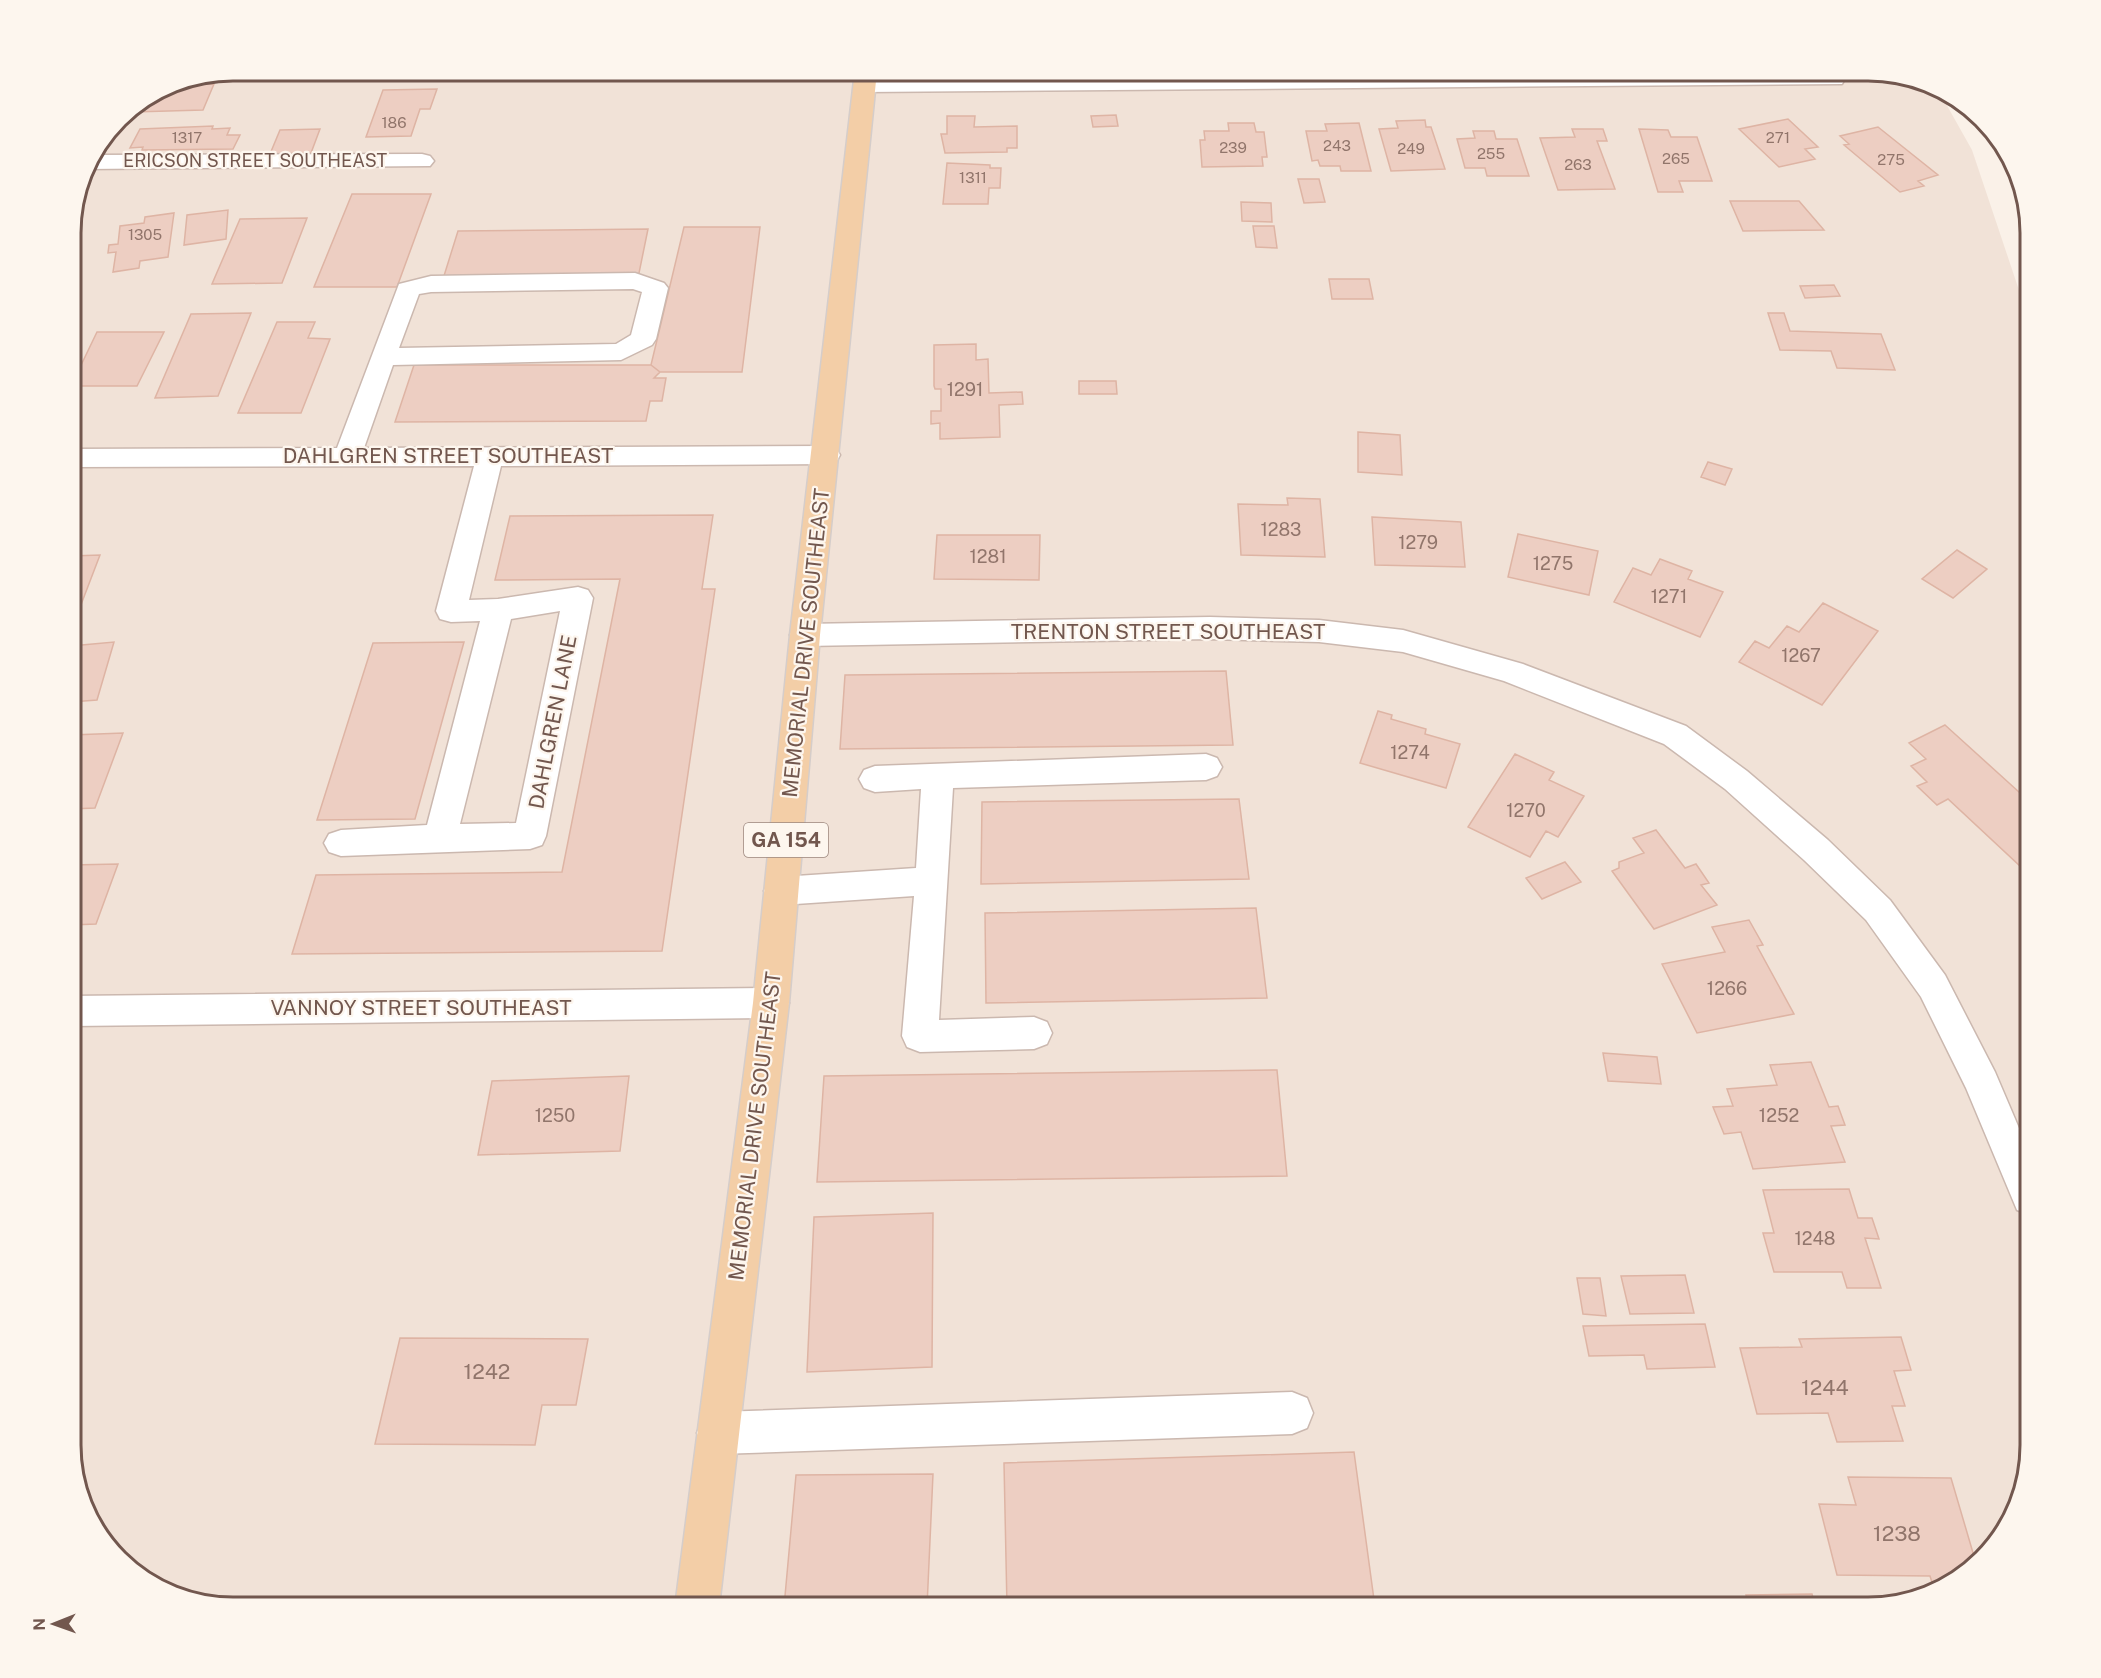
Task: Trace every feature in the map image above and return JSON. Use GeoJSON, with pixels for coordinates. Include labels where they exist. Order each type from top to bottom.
{"type":"FeatureCollection","features":[{"type":"Feature","properties":{"kind":"main road","name":"MEMORIAL DRIVE SOUTHEAST"},"geometry":{"type":"LineString","coordinates":[[698,1597],[771,1003],[805,635],[865,81]]}},
{"type":"Feature","properties":{"kind":"street","name":"ERICSON STREET SOUTHEAST"},"geometry":{"type":"LineString","coordinates":[[99,162],[422,161]]}},
{"type":"Feature","properties":{"kind":"street"},"geometry":{"type":"LineString","coordinates":[[347,457],[383,357],[408,289],[431,284],[624,282],[635,282],[655,288],[643,339],[621,352],[383,357]]}},
{"type":"Feature","properties":{"kind":"street","name":"DAHLGREN STREET SOUTHEAST"},"geometry":{"type":"LineString","coordinates":[[81,458],[826,455]]}},
{"type":"Feature","properties":{"kind":"street","name":"DAHLGREN LANE"},"geometry":{"type":"LineString","coordinates":[[341,843],[530,836],[578,598],[498,610],[451,611],[490,456]]}},
{"type":"Feature","properties":{"kind":"street"},"geometry":{"type":"LineString","coordinates":[[440,838],[498,610]]}},
{"type":"Feature","properties":{"kind":"street","name":"TRENTON STREET SOUTHEAST"},"geometry":{"type":"LineString","coordinates":[[805,635],[1210,628],[1319,631],[1403,641],[1512,672],[1675,735],[1736,780],[1878,910],[1933,986],[1982,1084],[2020,1172]]}},
{"type":"Feature","properties":{"kind":"street"},"geometry":{"type":"LineString","coordinates":[[875,779],[1206,767]]}},
{"type":"Feature","properties":{"kind":"street"},"geometry":{"type":"LineString","coordinates":[[939,776],[920,1036],[1034,1033]]}},
{"type":"Feature","properties":{"kind":"street"},"geometry":{"type":"LineString","coordinates":[[781,891],[932,881]]}},
{"type":"Feature","properties":{"kind":"street","name":"VANNOY STREET SOUTHEAST"},"geometry":{"type":"LineString","coordinates":[[81,1011],[771,1003]]}},
{"type":"Feature","properties":{"kind":"street"},"geometry":{"type":"LineString","coordinates":[[718,1434],[1292,1413]]}},
{"type":"Feature","properties":{"kind":"shaded area"},"geometry":{"type":"Polygon","coordinates":[[[233,81],[1868,81],[1908,86],[1945,103],[1972,150],[2020,293],[2020,1445],[2019,1465],[2012,1494],[2000,1521],[1982,1545],[1953,1571],[1908,1592],[1868,1597],[233,1597],[193,1592],[157,1577],[125,1553],[112,1538],[97,1512],[86,1485],[81,1455],[81,223],[86,193],[101,157],[112,140],[148,107],[193,86],[233,81]]]}},
{"type":"Feature","properties":{"kind":"building"},"geometry":{"type":"Polygon","coordinates":[[[202,84],[214,84],[203,110],[142,112],[157,101],[202,84]]]}},
{"type":"Feature","properties":{"kind":"building"},"geometry":{"type":"Polygon","coordinates":[[[437,89],[430,109],[420,109],[411,136],[366,137],[383,90],[437,89]]]}},
{"type":"Feature","properties":{"kind":"building"},"geometry":{"type":"Polygon","coordinates":[[[1116,115],[1118,126],[1093,127],[1091,116],[1116,115]]]}},
{"type":"Feature","properties":{"kind":"building"},"geometry":{"type":"Polygon","coordinates":[[[947,116],[975,116],[974,127],[1017,126],[1017,148],[1007,148],[1007,152],[945,153],[941,134],[947,134],[947,116]]]}},
{"type":"Feature","properties":{"kind":"building"},"geometry":{"type":"Polygon","coordinates":[[[1788,119],[1818,147],[1805,149],[1815,159],[1779,167],[1739,129],[1788,119]]]}},
{"type":"Feature","properties":{"kind":"building"},"geometry":{"type":"Polygon","coordinates":[[[1425,120],[1426,127],[1431,127],[1445,169],[1391,171],[1379,129],[1398,128],[1396,121],[1425,120]]]}},
{"type":"Feature","properties":{"kind":"building"},"geometry":{"type":"Polygon","coordinates":[[[1228,123],[1254,123],[1256,132],[1264,132],[1267,157],[1262,157],[1263,166],[1202,167],[1200,140],[1205,140],[1204,131],[1229,131],[1228,123]]]}},
{"type":"Feature","properties":{"kind":"building"},"geometry":{"type":"Polygon","coordinates":[[[1359,123],[1371,171],[1341,171],[1340,166],[1320,166],[1318,160],[1312,161],[1306,131],[1327,131],[1325,124],[1359,123]]]}},
{"type":"Feature","properties":{"kind":"building"},"geometry":{"type":"Polygon","coordinates":[[[213,126],[212,129],[230,128],[227,135],[240,135],[233,149],[142,150],[143,147],[130,148],[140,129],[213,126]]]}},
{"type":"Feature","properties":{"kind":"building"},"geometry":{"type":"Polygon","coordinates":[[[1878,127],[1938,175],[1918,181],[1924,186],[1900,192],[1844,145],[1849,144],[1840,136],[1878,127]]]}},
{"type":"Feature","properties":{"kind":"building"},"geometry":{"type":"Polygon","coordinates":[[[320,129],[311,153],[270,154],[280,130],[320,129]]]}},
{"type":"Feature","properties":{"kind":"building"},"geometry":{"type":"Polygon","coordinates":[[[1572,129],[1603,129],[1607,141],[1597,141],[1615,189],[1558,190],[1540,138],[1575,137],[1572,129]]]}},
{"type":"Feature","properties":{"kind":"building"},"geometry":{"type":"Polygon","coordinates":[[[1639,129],[1668,130],[1671,137],[1697,137],[1712,181],[1679,181],[1683,192],[1658,192],[1639,129]]]}},
{"type":"Feature","properties":{"kind":"building"},"geometry":{"type":"Polygon","coordinates":[[[1473,131],[1494,131],[1496,139],[1517,139],[1529,176],[1487,176],[1485,168],[1465,168],[1457,139],[1475,138],[1473,131]]]}},
{"type":"Feature","properties":{"kind":"building"},"geometry":{"type":"Polygon","coordinates":[[[947,163],[990,165],[990,168],[1001,168],[1000,188],[989,188],[988,204],[943,204],[947,163]]]}},
{"type":"Feature","properties":{"kind":"building"},"geometry":{"type":"Polygon","coordinates":[[[1298,179],[1319,179],[1325,202],[1304,203],[1298,179]]]}},
{"type":"Feature","properties":{"kind":"building"},"geometry":{"type":"Polygon","coordinates":[[[352,194],[431,194],[397,287],[314,287],[352,194]]]}},
{"type":"Feature","properties":{"kind":"building"},"geometry":{"type":"Polygon","coordinates":[[[1730,201],[1799,201],[1824,230],[1743,231],[1730,201]]]}},
{"type":"Feature","properties":{"kind":"building"},"geometry":{"type":"Polygon","coordinates":[[[1241,202],[1271,203],[1272,222],[1242,221],[1241,202]]]}},
{"type":"Feature","properties":{"kind":"building"},"geometry":{"type":"Polygon","coordinates":[[[228,210],[226,239],[184,245],[187,215],[228,210]]]}},
{"type":"Feature","properties":{"kind":"building"},"geometry":{"type":"Polygon","coordinates":[[[174,213],[168,257],[140,261],[139,268],[113,272],[116,252],[108,253],[109,245],[118,244],[120,226],[144,223],[145,217],[174,213]]]}},
{"type":"Feature","properties":{"kind":"building"},"geometry":{"type":"Polygon","coordinates":[[[307,218],[282,283],[212,284],[240,219],[307,218]]]}},
{"type":"Feature","properties":{"kind":"building"},"geometry":{"type":"Polygon","coordinates":[[[1253,226],[1274,226],[1277,248],[1256,247],[1253,226]]]}},
{"type":"Feature","properties":{"kind":"building"},"geometry":{"type":"Polygon","coordinates":[[[684,227],[760,227],[742,372],[660,372],[651,365],[684,227]]]}},
{"type":"Feature","properties":{"kind":"building"},"geometry":{"type":"Polygon","coordinates":[[[648,229],[638,278],[443,279],[458,231],[648,229]]]}},
{"type":"Feature","properties":{"kind":"building"},"geometry":{"type":"Polygon","coordinates":[[[1329,279],[1369,279],[1373,299],[1332,299],[1329,279]]]}},
{"type":"Feature","properties":{"kind":"building"},"geometry":{"type":"Polygon","coordinates":[[[1834,285],[1840,296],[1805,298],[1800,286],[1834,285]]]}},
{"type":"Feature","properties":{"kind":"building"},"geometry":{"type":"Polygon","coordinates":[[[251,313],[218,396],[155,398],[191,314],[251,313]]]}},
{"type":"Feature","properties":{"kind":"building"},"geometry":{"type":"Polygon","coordinates":[[[1768,313],[1784,313],[1790,331],[1881,334],[1895,370],[1837,368],[1831,351],[1780,350],[1768,313]]]}},
{"type":"Feature","properties":{"kind":"building"},"geometry":{"type":"Polygon","coordinates":[[[277,322],[315,322],[308,338],[330,339],[301,413],[238,413],[277,322]]]}},
{"type":"Feature","properties":{"kind":"building"},"geometry":{"type":"Polygon","coordinates":[[[97,332],[164,332],[137,386],[81,386],[81,365],[97,332]]]}},
{"type":"Feature","properties":{"kind":"building"},"geometry":{"type":"Polygon","coordinates":[[[976,344],[976,360],[988,359],[989,393],[1022,392],[1023,404],[999,405],[1000,437],[940,439],[940,423],[931,424],[931,411],[941,411],[941,389],[935,389],[934,386],[934,345],[976,344]]]}},
{"type":"Feature","properties":{"kind":"building"},"geometry":{"type":"Polygon","coordinates":[[[414,365],[651,365],[660,372],[654,378],[666,378],[662,401],[650,401],[646,421],[395,422],[414,365]]]}},
{"type":"Feature","properties":{"kind":"building"},"geometry":{"type":"Polygon","coordinates":[[[1079,381],[1116,381],[1117,394],[1079,394],[1079,381]]]}},
{"type":"Feature","properties":{"kind":"building"},"geometry":{"type":"Polygon","coordinates":[[[1358,432],[1400,435],[1402,475],[1358,472],[1358,432]]]}},
{"type":"Feature","properties":{"kind":"building"},"geometry":{"type":"Polygon","coordinates":[[[1708,462],[1732,469],[1725,485],[1701,477],[1708,462]]]}},
{"type":"Feature","properties":{"kind":"building"},"geometry":{"type":"Polygon","coordinates":[[[1287,498],[1320,499],[1325,557],[1241,555],[1238,504],[1288,505],[1287,498]]]}},
{"type":"Feature","properties":{"kind":"building"},"geometry":{"type":"Polygon","coordinates":[[[713,515],[702,589],[715,589],[662,951],[292,954],[316,875],[562,872],[620,579],[495,580],[510,516],[713,515]]]}},
{"type":"Feature","properties":{"kind":"building"},"geometry":{"type":"Polygon","coordinates":[[[1372,517],[1461,522],[1465,567],[1375,565],[1372,517]]]}},
{"type":"Feature","properties":{"kind":"building"},"geometry":{"type":"Polygon","coordinates":[[[1518,534],[1598,551],[1589,595],[1508,577],[1518,534]]]}},
{"type":"Feature","properties":{"kind":"building"},"geometry":{"type":"Polygon","coordinates":[[[937,535],[1040,535],[1039,580],[934,579],[937,535]]]}},
{"type":"Feature","properties":{"kind":"building"},"geometry":{"type":"Polygon","coordinates":[[[1957,550],[1987,569],[1953,598],[1922,579],[1957,550]]]}},
{"type":"Feature","properties":{"kind":"building"},"geometry":{"type":"Polygon","coordinates":[[[100,555],[81,605],[81,556],[100,555]]]}},
{"type":"Feature","properties":{"kind":"building"},"geometry":{"type":"Polygon","coordinates":[[[1660,559],[1692,571],[1688,579],[1723,592],[1700,637],[1614,602],[1633,568],[1651,575],[1660,559]]]}},
{"type":"Feature","properties":{"kind":"building"},"geometry":{"type":"Polygon","coordinates":[[[1823,603],[1878,631],[1822,705],[1739,662],[1755,641],[1769,648],[1787,626],[1799,632],[1823,603]]]}},
{"type":"Feature","properties":{"kind":"building"},"geometry":{"type":"Polygon","coordinates":[[[114,642],[97,700],[81,701],[81,645],[114,642]]]}},
{"type":"Feature","properties":{"kind":"building"},"geometry":{"type":"Polygon","coordinates":[[[464,642],[415,819],[317,820],[373,643],[464,642]]]}},
{"type":"Feature","properties":{"kind":"building"},"geometry":{"type":"Polygon","coordinates":[[[1226,671],[1233,745],[840,749],[845,675],[1226,671]]]}},
{"type":"Feature","properties":{"kind":"building"},"geometry":{"type":"Polygon","coordinates":[[[1378,711],[1392,715],[1391,719],[1426,729],[1425,734],[1460,744],[1446,788],[1360,763],[1378,711]]]}},
{"type":"Feature","properties":{"kind":"building"},"geometry":{"type":"Polygon","coordinates":[[[1945,725],[2020,793],[2020,866],[1948,799],[1937,805],[1917,786],[1927,782],[1911,766],[1926,759],[1909,743],[1945,725]]]}},
{"type":"Feature","properties":{"kind":"building"},"geometry":{"type":"Polygon","coordinates":[[[123,733],[95,808],[81,809],[81,735],[123,733]]]}},
{"type":"Feature","properties":{"kind":"building"},"geometry":{"type":"Polygon","coordinates":[[[1515,754],[1554,772],[1549,780],[1584,796],[1558,837],[1546,831],[1530,857],[1468,827],[1515,754]]]}},
{"type":"Feature","properties":{"kind":"building"},"geometry":{"type":"Polygon","coordinates":[[[1239,799],[1249,879],[981,884],[982,802],[1239,799]]]}},
{"type":"Feature","properties":{"kind":"building"},"geometry":{"type":"Polygon","coordinates":[[[1656,830],[1685,868],[1696,864],[1709,883],[1701,885],[1717,905],[1654,929],[1612,871],[1619,868],[1619,862],[1644,853],[1633,838],[1656,830]]]}},
{"type":"Feature","properties":{"kind":"building"},"geometry":{"type":"Polygon","coordinates":[[[1565,862],[1581,882],[1542,899],[1526,878],[1565,862]]]}},
{"type":"Feature","properties":{"kind":"building"},"geometry":{"type":"Polygon","coordinates":[[[118,864],[96,924],[81,925],[81,865],[118,864]]]}},
{"type":"Feature","properties":{"kind":"building"},"geometry":{"type":"Polygon","coordinates":[[[1256,908],[1267,998],[986,1003],[985,913],[1256,908]]]}},
{"type":"Feature","properties":{"kind":"building"},"geometry":{"type":"Polygon","coordinates":[[[1749,920],[1763,945],[1757,946],[1794,1014],[1697,1033],[1662,964],[1725,952],[1712,927],[1749,920]]]}},
{"type":"Feature","properties":{"kind":"building"},"geometry":{"type":"Polygon","coordinates":[[[1603,1053],[1657,1057],[1661,1084],[1608,1081],[1603,1053]]]}},
{"type":"Feature","properties":{"kind":"building"},"geometry":{"type":"Polygon","coordinates":[[[1811,1062],[1829,1107],[1838,1106],[1845,1125],[1831,1126],[1845,1162],[1753,1169],[1741,1132],[1724,1134],[1713,1107],[1733,1106],[1727,1089],[1777,1085],[1770,1065],[1811,1062]]]}},
{"type":"Feature","properties":{"kind":"building"},"geometry":{"type":"Polygon","coordinates":[[[1277,1070],[1287,1176],[817,1182],[824,1076],[1277,1070]]]}},
{"type":"Feature","properties":{"kind":"building"},"geometry":{"type":"Polygon","coordinates":[[[629,1076],[620,1151],[478,1155],[492,1081],[629,1076]]]}},
{"type":"Feature","properties":{"kind":"building"},"geometry":{"type":"Polygon","coordinates":[[[1849,1189],[1858,1218],[1872,1218],[1879,1239],[1865,1238],[1881,1288],[1847,1288],[1842,1272],[1774,1272],[1763,1233],[1774,1233],[1763,1190],[1849,1189]]]}},
{"type":"Feature","properties":{"kind":"building"},"geometry":{"type":"Polygon","coordinates":[[[933,1213],[932,1367],[807,1372],[814,1217],[933,1213]]]}},
{"type":"Feature","properties":{"kind":"building"},"geometry":{"type":"Polygon","coordinates":[[[1685,1275],[1694,1313],[1630,1314],[1621,1276],[1685,1275]]]}},
{"type":"Feature","properties":{"kind":"building"},"geometry":{"type":"Polygon","coordinates":[[[1577,1278],[1600,1278],[1606,1316],[1583,1314],[1577,1278]]]}},
{"type":"Feature","properties":{"kind":"building"},"geometry":{"type":"Polygon","coordinates":[[[1705,1324],[1715,1367],[1647,1369],[1644,1355],[1589,1356],[1583,1326],[1705,1324]]]}},
{"type":"Feature","properties":{"kind":"building"},"geometry":{"type":"Polygon","coordinates":[[[1901,1337],[1911,1370],[1894,1371],[1905,1406],[1892,1406],[1903,1441],[1837,1442],[1828,1413],[1757,1414],[1740,1348],[1802,1347],[1799,1339],[1901,1337]]]}},
{"type":"Feature","properties":{"kind":"building"},"geometry":{"type":"Polygon","coordinates":[[[400,1338],[588,1339],[576,1405],[542,1405],[535,1445],[375,1444],[400,1338]]]}},
{"type":"Feature","properties":{"kind":"building"},"geometry":{"type":"Polygon","coordinates":[[[1354,1452],[1374,1597],[1007,1597],[1004,1463],[1354,1452]]]}},
{"type":"Feature","properties":{"kind":"building"},"geometry":{"type":"Polygon","coordinates":[[[933,1474],[927,1597],[785,1597],[796,1475],[933,1474]]]}},
{"type":"Feature","properties":{"kind":"building"},"geometry":{"type":"Polygon","coordinates":[[[1848,1477],[1951,1478],[1973,1554],[1953,1571],[1932,1582],[1930,1576],[1837,1575],[1819,1504],[1856,1505],[1848,1477]]]}},
{"type":"Feature","properties":{"kind":"building"},"geometry":{"type":"Polygon","coordinates":[[[1812,1594],[1813,1597],[1746,1597],[1746,1595],[1812,1594]]]}}]}
